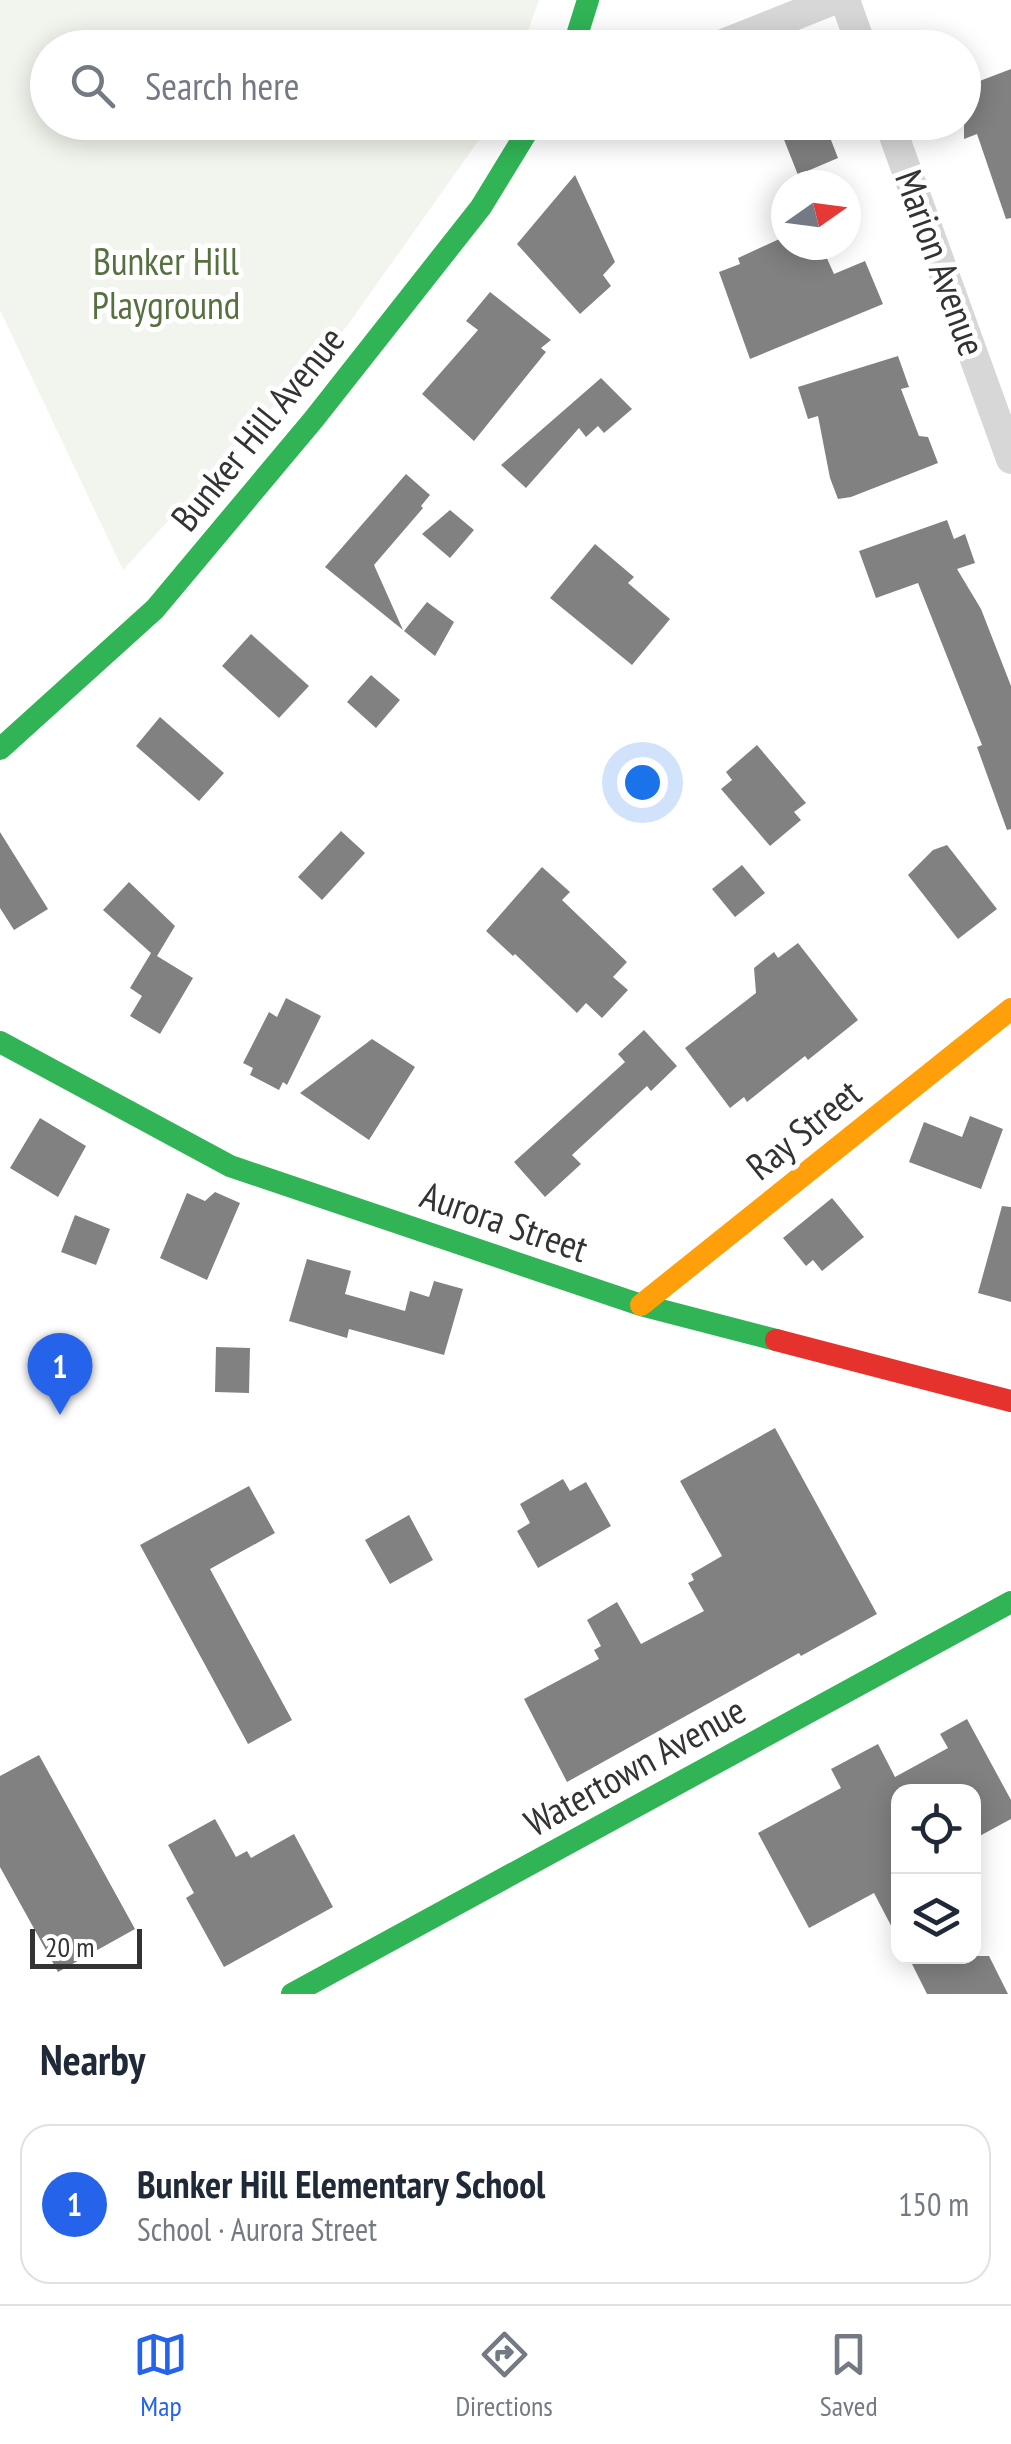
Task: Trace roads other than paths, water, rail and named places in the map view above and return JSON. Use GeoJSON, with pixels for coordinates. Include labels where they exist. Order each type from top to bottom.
{"type":"FeatureCollection","features":[{"type":"Feature","properties":{"kind":"main road"},"geometry":{"type":"LineString","coordinates":[[579,30],[588,0]]}},
{"type":"Feature","properties":{"kind":"main road","name":"Bunker Hill Avenue"},"geometry":{"type":"LineString","coordinates":[[0,749],[155,609],[314,419],[481,207],[523,140]]}},
{"type":"Feature","properties":{"kind":"main road","name":"Ray Street"},"geometry":{"type":"LineString","coordinates":[[641,1305],[1011,1009]]}},
{"type":"Feature","properties":{"kind":"main road","name":"Aurora Street"},"geometry":{"type":"LineString","coordinates":[[0,1042],[230,1166],[641,1305],[1011,1400]]}},
{"type":"Feature","properties":{"kind":"main road","name":"Watertown Avenue"},"geometry":{"type":"LineString","coordinates":[[292,1994],[1011,1602]]}},
{"type":"Feature","properties":{"kind":"street"},"geometry":{"type":"LineString","coordinates":[[757,30],[833,0]]}},
{"type":"Feature","properties":{"kind":"street"},"geometry":{"type":"LineString","coordinates":[[845,0],[856,30]]}},
{"type":"Feature","properties":{"kind":"street","name":"Marion Avenue"},"geometry":{"type":"LineString","coordinates":[[896,140],[1011,459]]}},
{"type":"Feature","properties":{"kind":"place","name":"Bunker Hill Elementary School"},"geometry":{"type":"Point","coordinates":[60,1415]}},
{"type":"Feature","properties":{"kind":"park label","name":"Bunker Hill Playground"},"geometry":{"type":"Point","coordinates":[166,284]}}]}
